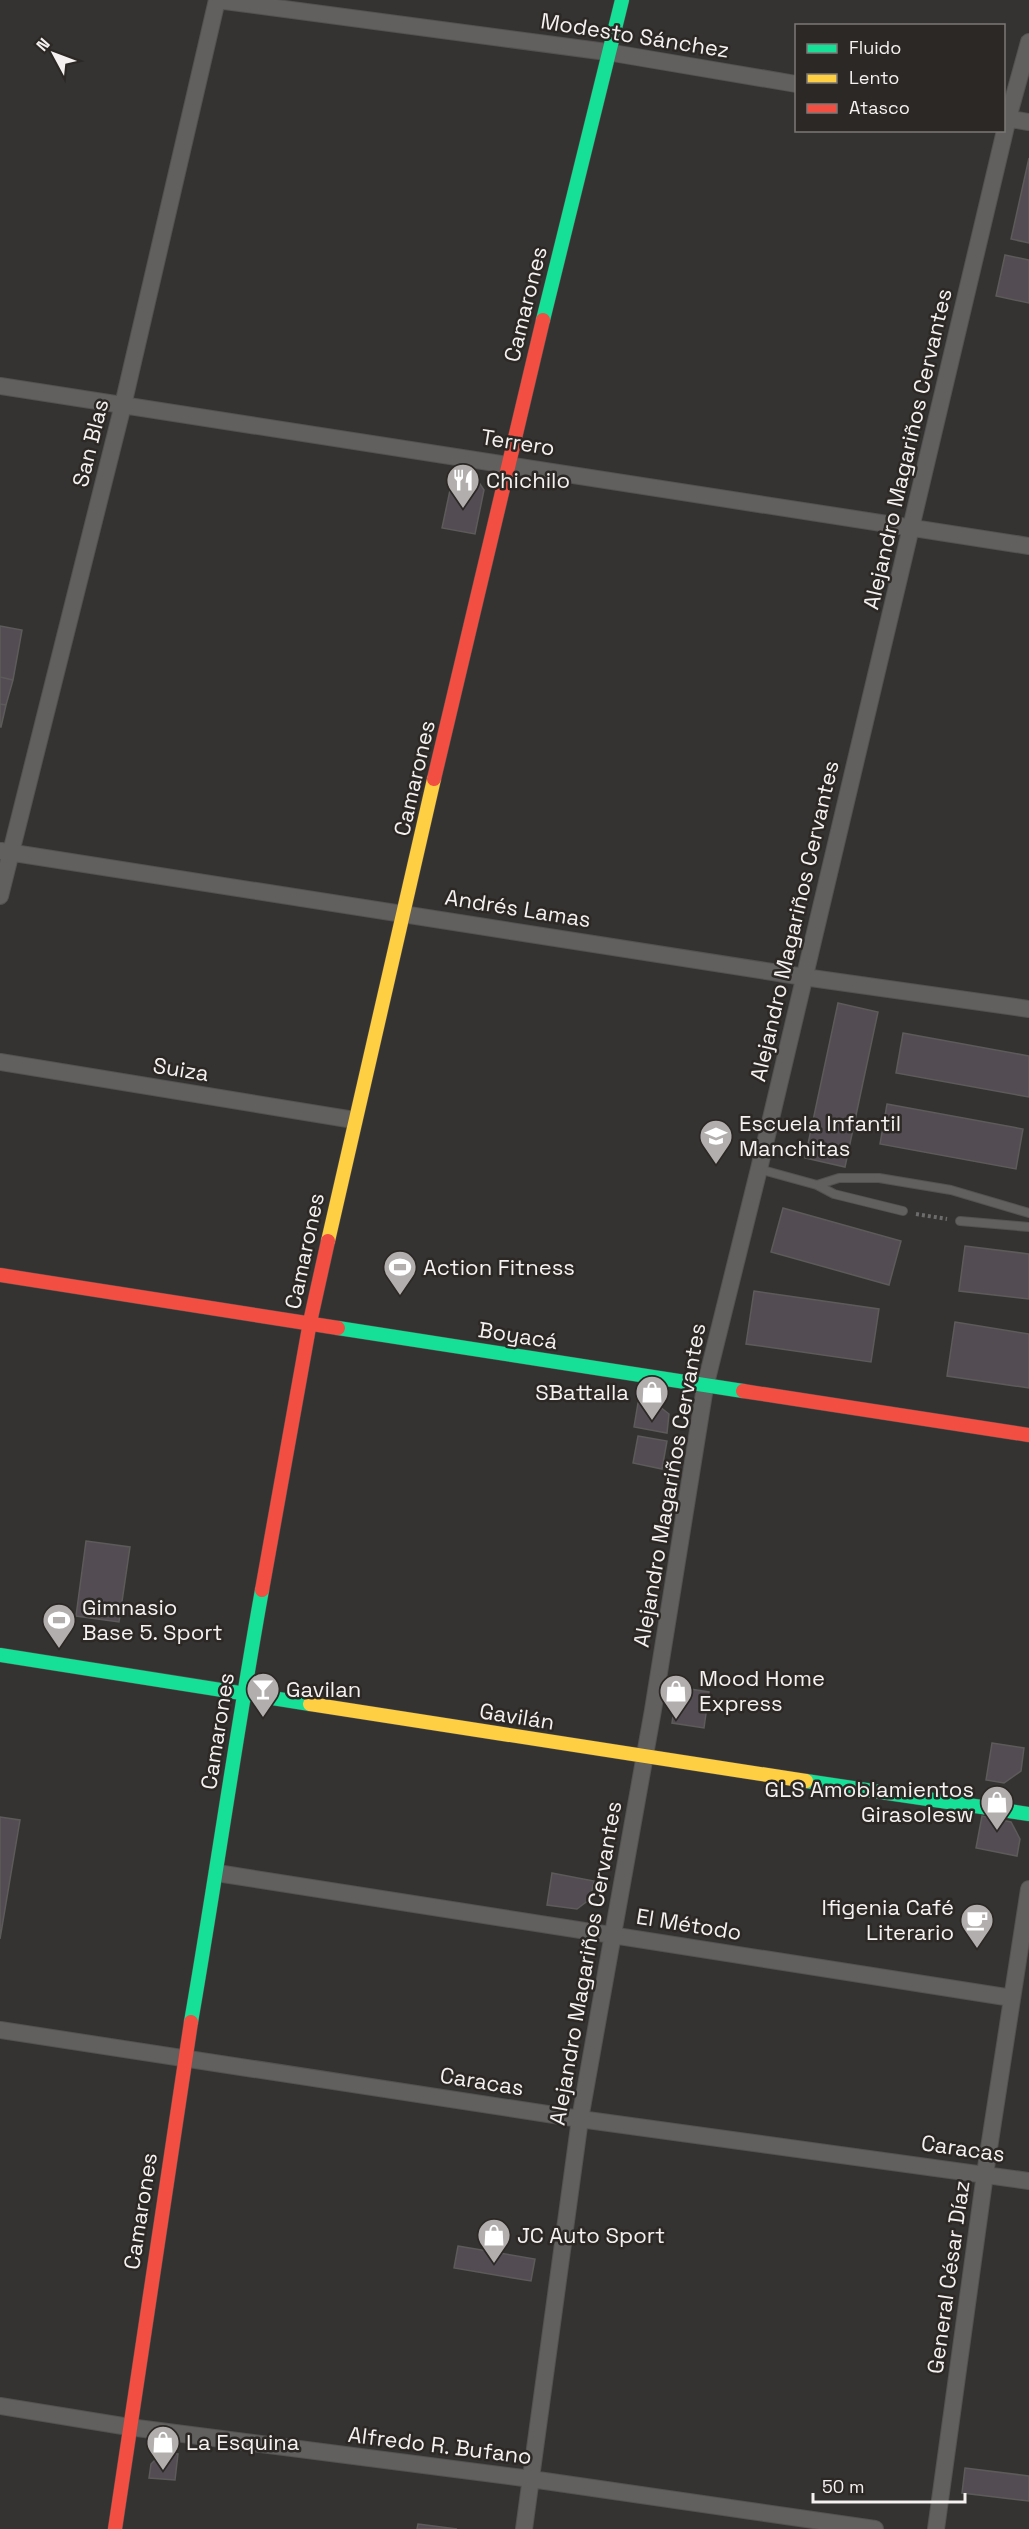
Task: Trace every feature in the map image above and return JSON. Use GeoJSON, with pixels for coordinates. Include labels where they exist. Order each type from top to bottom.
{"type":"FeatureCollection","features":[{"type":"Feature","properties":{"kind":"street","name":"Modesto Sánchez"},"geometry":{"type":"LineString","coordinates":[[217,0],[607,52],[795,84]]}},
{"type":"Feature","properties":{"kind":"street","name":"San Blas"},"geometry":{"type":"LineString","coordinates":[[0,896],[5,852],[123,405],[217,0]]}},
{"type":"Feature","properties":{"kind":"street","name":"Camarones"},"geometry":{"type":"LineString","coordinates":[[115,2529],[186,2058],[218,1873],[234,1748],[310,1322],[354,1120],[405,912],[508,463],[607,52],[622,0]]}},
{"type":"Feature","properties":{"kind":"street","name":"Alejandro Magariños Cervantes"},"geometry":{"type":"LineString","coordinates":[[1006,118],[1029,42]]}},
{"type":"Feature","properties":{"kind":"street"},"geometry":{"type":"LineString","coordinates":[[1006,118],[1029,122]]}},
{"type":"Feature","properties":{"kind":"street","name":"Alejandro Magariños Cervantes"},"geometry":{"type":"LineString","coordinates":[[524,2529],[580,2119],[614,1935],[705,1387],[911,529],[1003,132]]}},
{"type":"Feature","properties":{"kind":"street","name":"Terrero"},"geometry":{"type":"LineString","coordinates":[[0,386],[508,463],[1029,546]]}},
{"type":"Feature","properties":{"kind":"street","name":"Andrés Lamas"},"geometry":{"type":"LineString","coordinates":[[5,852],[405,912],[804,977],[1029,1009]]}},
{"type":"Feature","properties":{"kind":"street","name":"Suiza"},"geometry":{"type":"LineString","coordinates":[[0,1062],[354,1120]]}},
{"type":"Feature","properties":{"kind":"street","name":"Boyacá"},"geometry":{"type":"LineString","coordinates":[[0,1275],[310,1322],[705,1387],[1029,1435]]}},
{"type":"Feature","properties":{"kind":"street","name":"Gavilán"},"geometry":{"type":"LineString","coordinates":[[0,1655],[644,1757],[1029,1814]]}},
{"type":"Feature","properties":{"kind":"street","name":"El Método"},"geometry":{"type":"LineString","coordinates":[[218,1873],[1012,1998]]}},
{"type":"Feature","properties":{"kind":"street","name":"General César Díaz"},"geometry":{"type":"LineString","coordinates":[[936,2529],[985,2174],[1029,1889]]}},
{"type":"Feature","properties":{"kind":"street","name":"Caracas"},"geometry":{"type":"LineString","coordinates":[[0,2030],[580,2119],[1029,2181]]}},
{"type":"Feature","properties":{"kind":"street","name":"Alfredo R. Bufano"},"geometry":{"type":"LineString","coordinates":[[0,2406],[129,2427],[531,2479],[875,2529]]}},
{"type":"Feature","properties":{"kind":"lane"},"geometry":{"type":"LineString","coordinates":[[759,1169],[817,1185],[834,1194],[903,1211]]}},
{"type":"Feature","properties":{"kind":"lane"},"geometry":{"type":"LineString","coordinates":[[817,1185],[839,1179],[879,1178],[951,1190],[1029,1213]]}},
{"type":"Feature","properties":{"kind":"lane"},"geometry":{"type":"LineString","coordinates":[[960,1221],[1029,1227]]}},
{"type":"Feature","properties":{"kind":"path"},"geometry":{"type":"LineString","coordinates":[[903,1211],[960,1221]]}},
{"type":"Feature","properties":{"kind":"building"},"geometry":{"type":"Polygon","coordinates":[[[1029,158],[1029,243],[1011,239],[1029,158]]]}},
{"type":"Feature","properties":{"kind":"building"},"geometry":{"type":"Polygon","coordinates":[[[1005,255],[1029,260],[1029,303],[996,296],[1005,255]]]}},
{"type":"Feature","properties":{"kind":"building","name":"Chichilo"},"geometry":{"type":"Polygon","coordinates":[[[453,476],[478,481],[484,490],[475,534],[442,528],[453,476]]]}},
{"type":"Feature","properties":{"kind":"building"},"geometry":{"type":"Polygon","coordinates":[[[0,626],[22,630],[13,680],[0,677],[0,626]]]}},
{"type":"Feature","properties":{"kind":"building"},"geometry":{"type":"Polygon","coordinates":[[[0,677],[13,680],[6,705],[0,704],[0,677]]]}},
{"type":"Feature","properties":{"kind":"building"},"geometry":{"type":"Polygon","coordinates":[[[0,704],[6,705],[1,727],[0,727],[0,704]]]}},
{"type":"Feature","properties":{"kind":"building"},"geometry":{"type":"Polygon","coordinates":[[[838,1003],[878,1012],[845,1167],[805,1158],[838,1003]]]}},
{"type":"Feature","properties":{"kind":"building"},"geometry":{"type":"Polygon","coordinates":[[[903,1033],[1029,1056],[1029,1097],[896,1073],[903,1033]]]}},
{"type":"Feature","properties":{"kind":"building"},"geometry":{"type":"Polygon","coordinates":[[[887,1104],[1023,1129],[1016,1169],[880,1144],[887,1104]]]}},
{"type":"Feature","properties":{"kind":"building"},"geometry":{"type":"Polygon","coordinates":[[[783,1208],[901,1241],[889,1285],[771,1252],[783,1208]]]}},
{"type":"Feature","properties":{"kind":"building"},"geometry":{"type":"Polygon","coordinates":[[[965,1246],[1029,1254],[1029,1299],[959,1291],[965,1246]]]}},
{"type":"Feature","properties":{"kind":"building"},"geometry":{"type":"Polygon","coordinates":[[[754,1291],[879,1309],[871,1362],[746,1344],[754,1291]]]}},
{"type":"Feature","properties":{"kind":"building"},"geometry":{"type":"Polygon","coordinates":[[[955,1322],[1029,1334],[1029,1388],[947,1376],[955,1322]]]}},
{"type":"Feature","properties":{"kind":"building","name":"SBattalla"},"geometry":{"type":"Polygon","coordinates":[[[638,1403],[660,1407],[669,1414],[667,1433],[634,1427],[638,1403]]]}},
{"type":"Feature","properties":{"kind":"building"},"geometry":{"type":"Polygon","coordinates":[[[638,1436],[667,1441],[662,1469],[633,1463],[638,1436]]]}},
{"type":"Feature","properties":{"kind":"building"},"geometry":{"type":"Polygon","coordinates":[[[86,1541],[130,1547],[119,1622],[76,1616],[86,1541]]]}},
{"type":"Feature","properties":{"kind":"building"},"geometry":{"type":"Polygon","coordinates":[[[677,1687],[709,1692],[704,1728],[672,1723],[677,1687]]]}},
{"type":"Feature","properties":{"kind":"building"},"geometry":{"type":"Polygon","coordinates":[[[992,1743],[1024,1748],[1021,1771],[1004,1783],[986,1780],[992,1743]]]}},
{"type":"Feature","properties":{"kind":"building","name":"GLS Amoblamientos Girasolesw"},"geometry":{"type":"Polygon","coordinates":[[[982,1816],[1011,1822],[1020,1839],[1017,1856],[976,1848],[982,1816]]]}},
{"type":"Feature","properties":{"kind":"building"},"geometry":{"type":"Polygon","coordinates":[[[0,1817],[20,1820],[0,1939],[0,1817]]]}},
{"type":"Feature","properties":{"kind":"building"},"geometry":{"type":"Polygon","coordinates":[[[552,1873],[594,1881],[590,1899],[577,1909],[547,1905],[552,1873]]]}},
{"type":"Feature","properties":{"kind":"building","name":"JC Auto Sport"},"geometry":{"type":"Polygon","coordinates":[[[458,2246],[535,2259],[531,2281],[454,2268],[458,2246]]]}},
{"type":"Feature","properties":{"kind":"building","name":"La Esquina"},"geometry":{"type":"Polygon","coordinates":[[[163,2452],[178,2454],[175,2480],[149,2478],[151,2464],[163,2452]]]}},
{"type":"Feature","properties":{"kind":"building"},"geometry":{"type":"Polygon","coordinates":[[[965,2468],[1029,2476],[1029,2501],[962,2493],[965,2468]]]}},
{"type":"Feature","properties":{"kind":"building"},"geometry":{"type":"Polygon","coordinates":[[[418,2524],[457,2529],[417,2529],[418,2524]]]}},
{"type":"Feature","properties":{"kind":"traffic: fast"},"geometry":{"type":"LineString","coordinates":[[543,320],[622,0]]}},
{"type":"Feature","properties":{"kind":"traffic: fast"},"geometry":{"type":"LineString","coordinates":[[338,1328],[743,1391]]}},
{"type":"Feature","properties":{"kind":"traffic: fast"},"geometry":{"type":"LineString","coordinates":[[191,2022],[262,1590]]}},
{"type":"Feature","properties":{"kind":"traffic: fast"},"geometry":{"type":"LineString","coordinates":[[0,1655],[310,1704]]}},
{"type":"Feature","properties":{"kind":"traffic: fast"},"geometry":{"type":"LineString","coordinates":[[806,1781],[1029,1814]]}},
{"type":"Feature","properties":{"kind":"traffic: slow"},"geometry":{"type":"LineString","coordinates":[[328,1241],[434,779]]}},
{"type":"Feature","properties":{"kind":"traffic: slow"},"geometry":{"type":"LineString","coordinates":[[310,1704],[806,1781]]}},
{"type":"Feature","properties":{"kind":"traffic: jam"},"geometry":{"type":"LineString","coordinates":[[434,779],[543,320]]}},
{"type":"Feature","properties":{"kind":"traffic: jam"},"geometry":{"type":"LineString","coordinates":[[262,1590],[310,1322],[328,1241]]}},
{"type":"Feature","properties":{"kind":"traffic: jam"},"geometry":{"type":"LineString","coordinates":[[0,1275],[338,1328]]}},
{"type":"Feature","properties":{"kind":"traffic: jam"},"geometry":{"type":"LineString","coordinates":[[743,1391],[1029,1435]]}},
{"type":"Feature","properties":{"kind":"traffic: jam"},"geometry":{"type":"LineString","coordinates":[[115,2529],[191,2022]]}},
{"type":"Feature","properties":{"kind":"place","name":"Chichilo"},"geometry":{"type":"Point","coordinates":[463,509]}},
{"type":"Feature","properties":{"kind":"place","name":"Escuela Infantil Manchitas"},"geometry":{"type":"Point","coordinates":[716,1165]}},
{"type":"Feature","properties":{"kind":"place","name":"Action Fitness"},"geometry":{"type":"Point","coordinates":[400,1296]}},
{"type":"Feature","properties":{"kind":"place","name":"SBattalla"},"geometry":{"type":"Point","coordinates":[652,1421]}},
{"type":"Feature","properties":{"kind":"place","name":"Gimnasio Base 5. Sport"},"geometry":{"type":"Point","coordinates":[59,1649]}},
{"type":"Feature","properties":{"kind":"place","name":"Gavilan"},"geometry":{"type":"Point","coordinates":[263,1718]}},
{"type":"Feature","properties":{"kind":"place","name":"Mood Home Express"},"geometry":{"type":"Point","coordinates":[676,1720]}},
{"type":"Feature","properties":{"kind":"place","name":"GLS Amoblamientos Girasolesw"},"geometry":{"type":"Point","coordinates":[997,1831]}},
{"type":"Feature","properties":{"kind":"place","name":"Ifigenia Café Literario"},"geometry":{"type":"Point","coordinates":[977,1949]}},
{"type":"Feature","properties":{"kind":"place","name":"JC Auto Sport"},"geometry":{"type":"Point","coordinates":[494,2264]}},
{"type":"Feature","properties":{"kind":"place","name":"La Esquina"},"geometry":{"type":"Point","coordinates":[163,2471]}}]}
